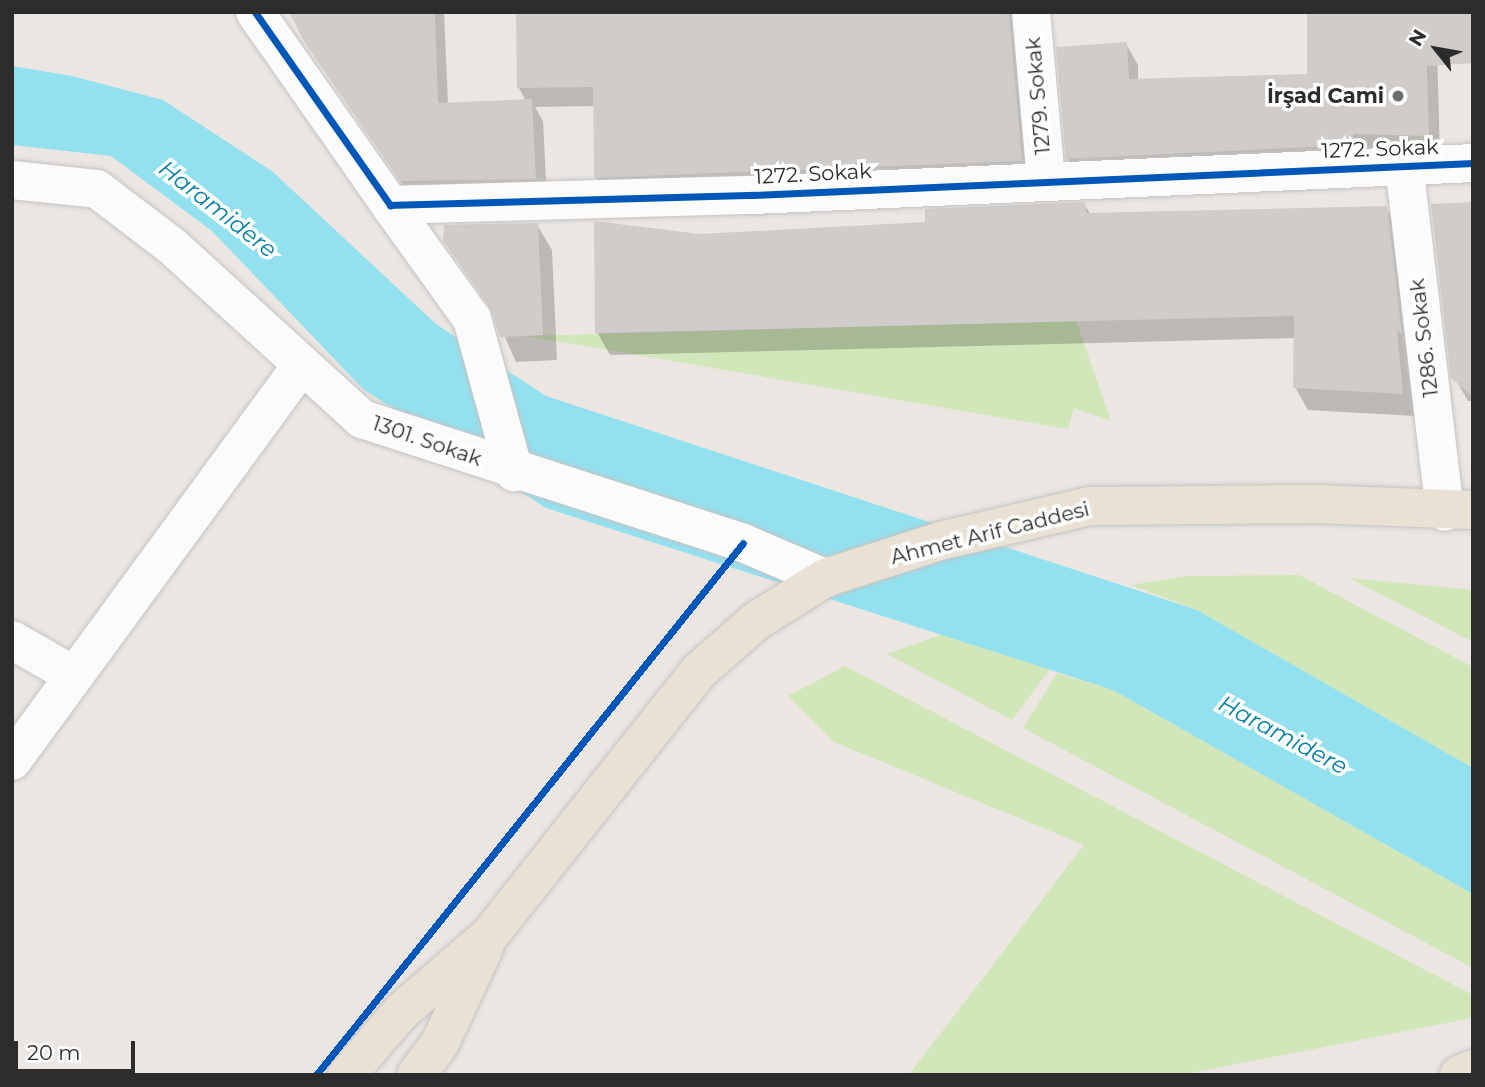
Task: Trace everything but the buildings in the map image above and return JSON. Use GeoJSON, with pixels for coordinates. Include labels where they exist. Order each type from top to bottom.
{"type":"FeatureCollection","features":[{"type":"Feature","properties":{"kind":"main road","name":"Ahmet Arif Caddesi"},"geometry":{"type":"LineString","coordinates":[[347,1075],[401,1012],[489,936],[698,672],[756,621],[825,578],[940,541],[1091,506],[1315,504],[1463,515]]}},
{"type":"Feature","properties":{"kind":"main road"},"geometry":{"type":"LineString","coordinates":[[416,1075],[440,1043],[489,936]]}},
{"type":"Feature","properties":{"kind":"main road"},"geometry":{"type":"LineString","coordinates":[[1459,1075],[1473,1069]]}},
{"type":"Feature","properties":{"kind":"street"},"geometry":{"type":"LineString","coordinates":[[254,12],[472,319],[514,472]]}},
{"type":"Feature","properties":{"kind":"street","name":"1279. Sokak"},"geometry":{"type":"LineString","coordinates":[[1031,12],[1046,180]]}},
{"type":"Feature","properties":{"kind":"street","name":"1272. Sokak"},"geometry":{"type":"LineString","coordinates":[[390,205],[753,195],[1473,163]]}},
{"type":"Feature","properties":{"kind":"street","name":"1286. Sokak"},"geometry":{"type":"LineString","coordinates":[[1404,164],[1463,515]]}},
{"type":"Feature","properties":{"kind":"street","name":"1301. Sokak"},"geometry":{"type":"LineString","coordinates":[[12,180],[97,189],[173,247],[362,419],[514,472],[743,543],[825,578]]}},
{"type":"Feature","properties":{"kind":"street"},"geometry":{"type":"LineString","coordinates":[[12,761],[302,365]]}},
{"type":"Feature","properties":{"kind":"street"},"geometry":{"type":"LineString","coordinates":[[12,640],[74,675]]}},
{"type":"Feature","properties":{"kind":"green space"},"geometry":{"type":"Polygon","coordinates":[[[1076,321],[1111,421],[1074,408],[1068,429],[527,336],[1076,321]]]}},
{"type":"Feature","properties":{"kind":"green space"},"geometry":{"type":"Polygon","coordinates":[[[1299,575],[1473,667],[1473,768],[1197,610],[1131,585],[1188,576],[1299,575]]]}},
{"type":"Feature","properties":{"kind":"green space"},"geometry":{"type":"Polygon","coordinates":[[[1349,578],[1473,590],[1473,642],[1349,578]]]}},
{"type":"Feature","properties":{"kind":"green space"},"geometry":{"type":"Polygon","coordinates":[[[1111,587],[1012,720],[887,654],[964,626],[1111,587]]]}},
{"type":"Feature","properties":{"kind":"green space"},"geometry":{"type":"Polygon","coordinates":[[[845,666],[1473,995],[1473,1018],[1180,1075],[909,1075],[1084,845],[834,742],[788,696],[845,666]]]}},
{"type":"Feature","properties":{"kind":"green space"},"geometry":{"type":"Polygon","coordinates":[[[1057,673],[1113,690],[1473,894],[1473,968],[1023,728],[1057,673]]]}},
{"type":"Feature","properties":{"kind":"water","name":"Haramidere"},"geometry":{"type":"Polygon","coordinates":[[[12,66],[72,76],[163,100],[273,172],[436,324],[546,396],[1197,610],[1473,768],[1473,894],[1113,690],[546,508],[363,389],[212,231],[111,156],[12,145],[12,66]]]}},
{"type":"Feature","properties":{"kind":"cycle path"},"geometry":{"type":"LineString","coordinates":[[255,12],[390,205],[753,195],[1473,163]]}},
{"type":"Feature","properties":{"kind":"cycle path"},"geometry":{"type":"LineString","coordinates":[[316,1075],[743,543]]}},
{"type":"Feature","properties":{"kind":"place","name":"İrşad Cami"},"geometry":{"type":"Point","coordinates":[1398,96]}}]}
